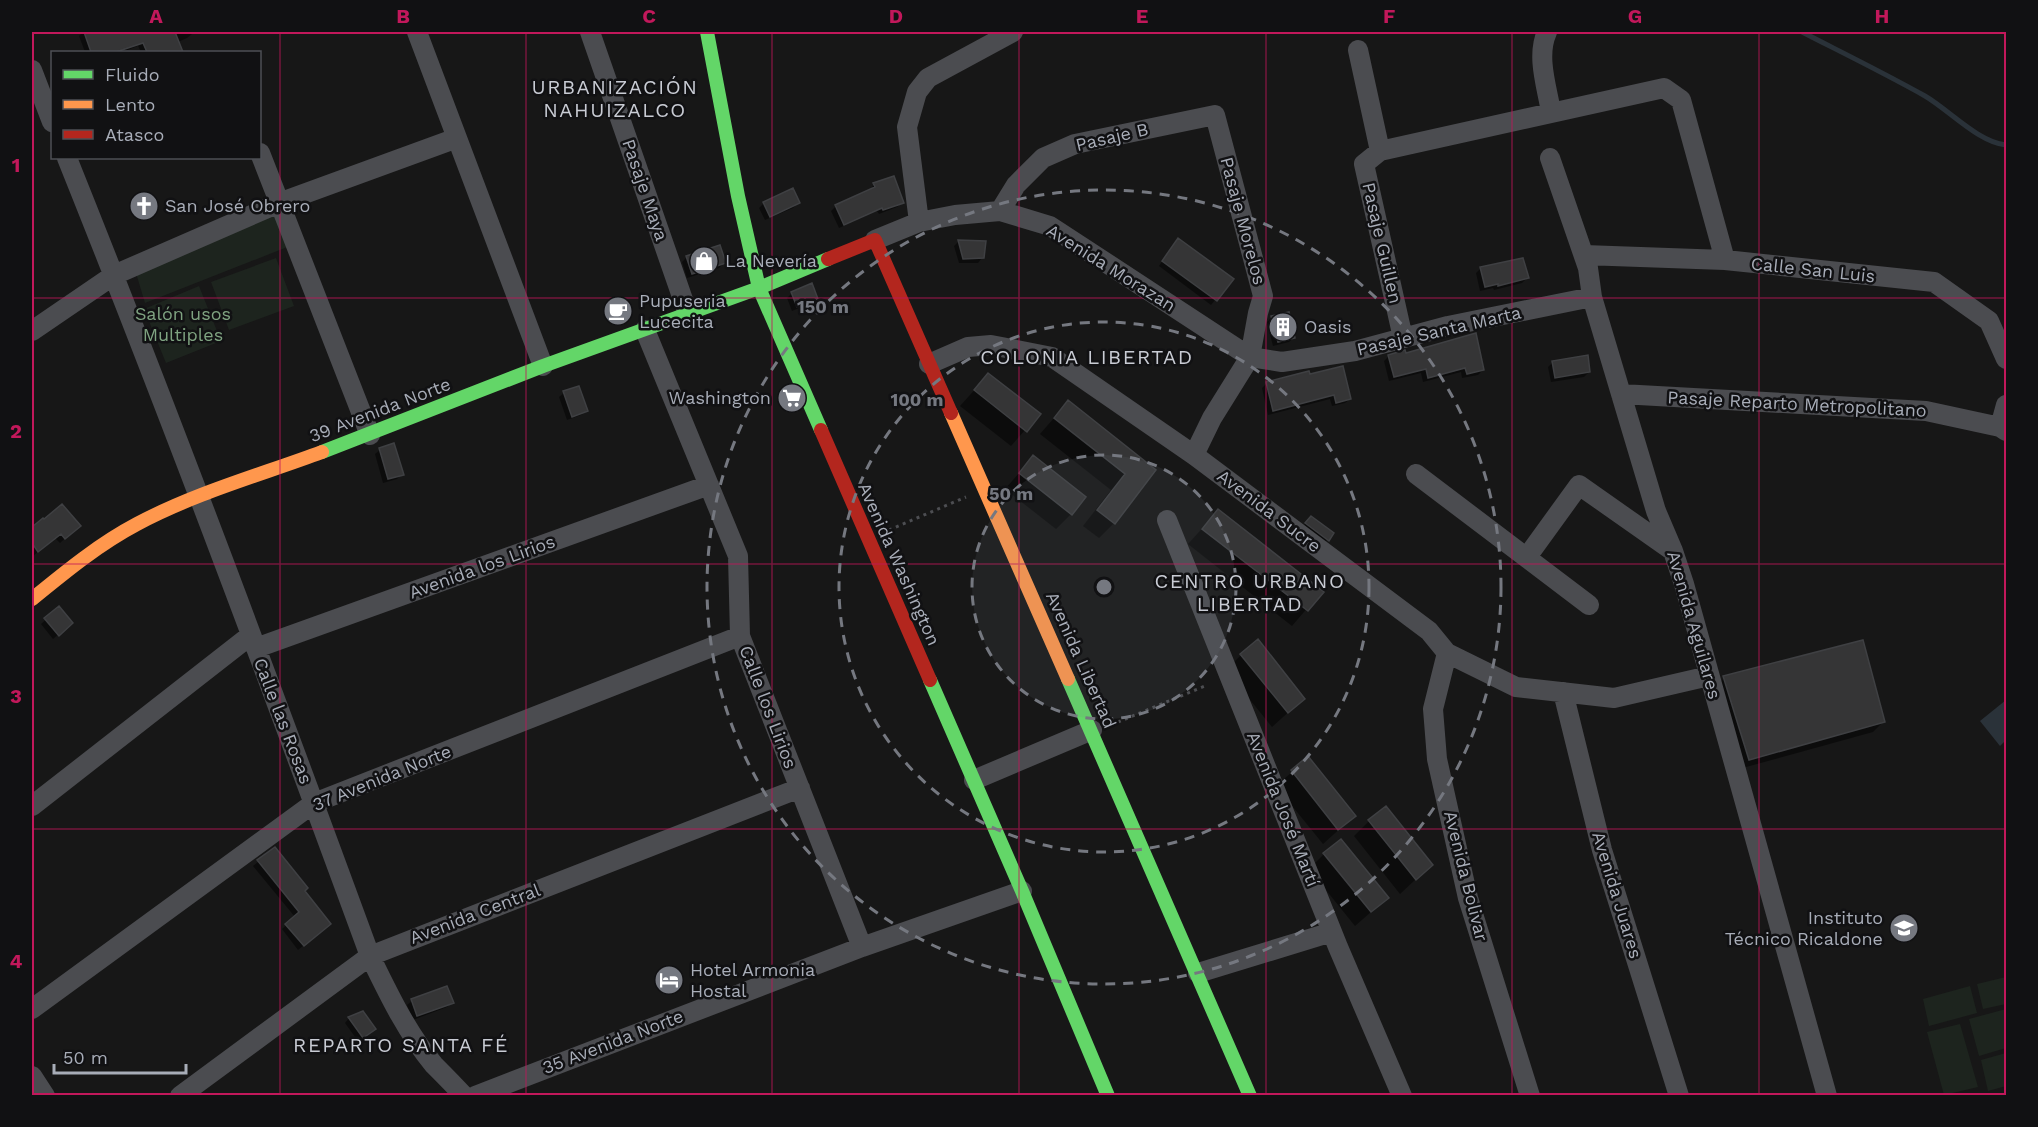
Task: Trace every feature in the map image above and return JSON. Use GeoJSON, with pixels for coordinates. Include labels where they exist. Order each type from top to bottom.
{"type":"FeatureCollection","features":[{"type":"Feature","properties":{"kind":"street"},"geometry":{"type":"LineString","coordinates":[[417,32],[543,366]]}},
{"type":"Feature","properties":{"kind":"street","name":"Pasaje Maya"},"geometry":{"type":"LineString","coordinates":[[590,32],[688,314]]}},
{"type":"Feature","properties":{"kind":"street","name":"Avenida Washington"},"geometry":{"type":"LineString","coordinates":[[707,32],[738,196],[759,288],[974,780],[1108,1095]]}},
{"type":"Feature","properties":{"kind":"street"},"geometry":{"type":"LineString","coordinates":[[919,222],[908,127],[917,92],[928,78],[1013,32]]}},
{"type":"Feature","properties":{"kind":"street"},"geometry":{"type":"LineString","coordinates":[[1547,32],[1543,40],[1542,62],[1551,112]]}},
{"type":"Feature","properties":{"kind":"street"},"geometry":{"type":"LineString","coordinates":[[1358,50],[1380,151],[1664,88],[1681,100],[1725,260]]}},
{"type":"Feature","properties":{"kind":"street"},"geometry":{"type":"LineString","coordinates":[[32,70],[51,119]]}},
{"type":"Feature","properties":{"kind":"street","name":"Pasaje B"},"geometry":{"type":"LineString","coordinates":[[1000,211],[1016,185],[1043,158],[1075,144],[1215,115]]}},
{"type":"Feature","properties":{"kind":"street","name":"Pasaje Morelos"},"geometry":{"type":"LineString","coordinates":[[1194,455],[1212,418],[1250,357],[1263,296],[1215,115]]}},
{"type":"Feature","properties":{"kind":"street"},"geometry":{"type":"LineString","coordinates":[[32,331],[114,275],[279,203],[457,138]]}},
{"type":"Feature","properties":{"kind":"street","name":"Pasaje Guillen"},"geometry":{"type":"LineString","coordinates":[[1380,151],[1364,164],[1403,338]]}},
{"type":"Feature","properties":{"kind":"street"},"geometry":{"type":"LineString","coordinates":[[261,156],[370,435]]}},
{"type":"Feature","properties":{"kind":"street","name":"Avenida Aguilares"},"geometry":{"type":"LineString","coordinates":[[1550,158],[1588,268],[1592,297],[1656,511],[1673,551],[1827,1095]]}},
{"type":"Feature","properties":{"kind":"street","name":"Calle las Rosas"},"geometry":{"type":"LineString","coordinates":[[67,159],[114,275],[370,956],[407,1026],[433,1063],[464,1095]]}},
{"type":"Feature","properties":{"kind":"street","name":"Avenida Morazan"},"geometry":{"type":"LineString","coordinates":[[759,288],[919,222],[955,215],[1000,211],[1050,226],[1250,357]]}},
{"type":"Feature","properties":{"kind":"street","name":"Avenida Libertad"},"geometry":{"type":"LineString","coordinates":[[875,240],[929,364],[1100,728],[1198,973],[1250,1095]]}},
{"type":"Feature","properties":{"kind":"street","name":"Calle San Luis"},"geometry":{"type":"LineString","coordinates":[[1584,255],[1725,260],[1934,282],[1989,321],[2007,359]]}},
{"type":"Feature","properties":{"kind":"street","name":"39 Avenida Norte"},"geometry":{"type":"LineString","coordinates":[[32,599],[85,556],[128,529],[198,497],[370,435],[543,366],[759,288]]}},
{"type":"Feature","properties":{"kind":"street","name":"Pasaje Santa Marta"},"geometry":{"type":"LineString","coordinates":[[1250,357],[1282,362],[1355,351],[1448,326],[1592,297]]}},
{"type":"Feature","properties":{"kind":"street","name":"Calle los Lirios"},"geometry":{"type":"LineString","coordinates":[[645,330],[738,556],[740,636],[862,946]]}},
{"type":"Feature","properties":{"kind":"street","name":"Avenida Sucre"},"geometry":{"type":"LineString","coordinates":[[929,364],[968,347],[991,345],[1052,357],[1194,455],[1429,631],[1447,653],[1516,687],[1614,698],[1709,676]]}},
{"type":"Feature","properties":{"kind":"street","name":"Pasaje Reparto Metropolitano"},"geometry":{"type":"LineString","coordinates":[[1621,394],[1926,411],[2003,429]]}},
{"type":"Feature","properties":{"kind":"street"},"geometry":{"type":"LineString","coordinates":[[2003,429],[2007,405]]}},
{"type":"Feature","properties":{"kind":"street"},"geometry":{"type":"LineString","coordinates":[[1416,474],[1589,605]]}},
{"type":"Feature","properties":{"kind":"street","name":"Avenida los Lirios"},"geometry":{"type":"LineString","coordinates":[[32,806],[253,642],[709,485]]}},
{"type":"Feature","properties":{"kind":"street"},"geometry":{"type":"LineString","coordinates":[[1527,557],[1579,485],[1673,551]]}},
{"type":"Feature","properties":{"kind":"street","name":"Avenida José Martí"},"geometry":{"type":"LineString","coordinates":[[1167,520],[1332,932],[1402,1095]]}},
{"type":"Feature","properties":{"kind":"street","name":"37 Avenida Norte"},"geometry":{"type":"LineString","coordinates":[[32,1009],[314,803],[740,636]]}},
{"type":"Feature","properties":{"kind":"street","name":"Avenida Bolivar"},"geometry":{"type":"LineString","coordinates":[[1447,653],[1433,709],[1437,759],[1468,898],[1530,1095]]}},
{"type":"Feature","properties":{"kind":"street","name":"Avenida Juares"},"geometry":{"type":"LineString","coordinates":[[1563,692],[1602,850],[1679,1095]]}},
{"type":"Feature","properties":{"kind":"street"},"geometry":{"type":"LineString","coordinates":[[974,780],[1100,728]]}},
{"type":"Feature","properties":{"kind":"street","name":"Avenida Central"},"geometry":{"type":"LineString","coordinates":[[180,1095],[370,956],[800,788]]}},
{"type":"Feature","properties":{"kind":"street","name":"35 Avenida Norte"},"geometry":{"type":"LineString","coordinates":[[475,1095],[862,946],[1022,891]]}},
{"type":"Feature","properties":{"kind":"street"},"geometry":{"type":"LineString","coordinates":[[1198,973],[1332,932]]}},
{"type":"Feature","properties":{"kind":"street"},"geometry":{"type":"LineString","coordinates":[[32,1076],[45,1095]]}},
{"type":"Feature","properties":{"kind":"path"},"geometry":{"type":"LineString","coordinates":[[883,533],[973,494]]}},
{"type":"Feature","properties":{"kind":"path"},"geometry":{"type":"LineString","coordinates":[[1100,728],[1205,687]]}},
{"type":"Feature","properties":{"kind":"green space"},"geometry":{"type":"Polygon","coordinates":[[[281,209],[295,244],[145,303],[136,273],[281,209]]]}},
{"type":"Feature","properties":{"kind":"green space"},"geometry":{"type":"Polygon","coordinates":[[[276,258],[294,306],[229,330],[211,282],[276,258]]]}},
{"type":"Feature","properties":{"kind":"green space","name":"Salón usos Multiples"},"geometry":{"type":"Polygon","coordinates":[[[199,286],[221,341],[166,363],[144,309],[199,286]]]}},
{"type":"Feature","properties":{"kind":"green space"},"geometry":{"type":"Polygon","coordinates":[[[2006,977],[2006,1004],[1983,1009],[1977,984],[2006,977]]]}},
{"type":"Feature","properties":{"kind":"green space"},"geometry":{"type":"Polygon","coordinates":[[[1970,986],[1977,1013],[1929,1026],[1923,999],[1970,986]]]}},
{"type":"Feature","properties":{"kind":"green space"},"geometry":{"type":"Polygon","coordinates":[[[2006,1009],[2006,1048],[1979,1056],[1969,1019],[2006,1009]]]}},
{"type":"Feature","properties":{"kind":"green space"},"geometry":{"type":"Polygon","coordinates":[[[1960,1024],[1978,1087],[1944,1095],[1927,1032],[1960,1024]]]}},
{"type":"Feature","properties":{"kind":"green space"},"geometry":{"type":"Polygon","coordinates":[[[2006,1053],[2006,1086],[1988,1091],[1981,1060],[2006,1053]]]}},
{"type":"Feature","properties":{"kind":"shaded area"},"geometry":{"type":"Polygon","coordinates":[[[2006,700],[2006,740],[2000,746],[1980,721],[2006,700]]]}},
{"type":"Feature","properties":{"kind":"building"},"geometry":{"type":"Polygon","coordinates":[[[84,32],[175,32],[183,51],[147,51],[143,43],[119,51],[91,51],[84,32]]]}},
{"type":"Feature","properties":{"kind":"building"},"geometry":{"type":"Polygon","coordinates":[[[894,176],[904,203],[883,210],[882,208],[844,225],[835,205],[875,187],[873,183],[894,176]]]}},
{"type":"Feature","properties":{"kind":"building"},"geometry":{"type":"Polygon","coordinates":[[[793,188],[800,203],[770,217],[763,202],[793,188]]]}},
{"type":"Feature","properties":{"kind":"building"},"geometry":{"type":"Polygon","coordinates":[[[1178,238],[1234,279],[1217,301],[1162,261],[1178,238]]]}},
{"type":"Feature","properties":{"kind":"building"},"geometry":{"type":"Polygon","coordinates":[[[958,240],[986,241],[984,258],[963,259],[958,240]]]}},
{"type":"Feature","properties":{"kind":"building"},"geometry":{"type":"Polygon","coordinates":[[[720,245],[726,263],[692,274],[686,256],[720,245]]]}},
{"type":"Feature","properties":{"kind":"building"},"geometry":{"type":"Polygon","coordinates":[[[1523,258],[1529,278],[1485,287],[1480,267],[1523,258]]]}},
{"type":"Feature","properties":{"kind":"building"},"geometry":{"type":"Polygon","coordinates":[[[812,283],[818,299],[797,307],[791,292],[812,283]]]}},
{"type":"Feature","properties":{"kind":"building","name":"Pupuseria Lucecita"},"geometry":{"type":"Polygon","coordinates":[[[623,302],[628,315],[614,320],[609,307],[623,302]]]}},
{"type":"Feature","properties":{"kind":"building","name":"Oasis"},"geometry":{"type":"Polygon","coordinates":[[[1289,312],[1295,338],[1278,342],[1271,316],[1289,312]]]}},
{"type":"Feature","properties":{"kind":"building"},"geometry":{"type":"Polygon","coordinates":[[[1476,333],[1484,370],[1467,374],[1465,368],[1428,378],[1426,369],[1394,377],[1388,355],[1405,350],[1406,353],[1476,333]]]}},
{"type":"Feature","properties":{"kind":"building"},"geometry":{"type":"Polygon","coordinates":[[[1588,355],[1590,372],[1555,378],[1552,361],[1588,355]]]}},
{"type":"Feature","properties":{"kind":"building"},"geometry":{"type":"Polygon","coordinates":[[[1343,366],[1351,399],[1336,403],[1334,395],[1273,411],[1266,382],[1309,371],[1310,374],[1343,366]]]}},
{"type":"Feature","properties":{"kind":"building"},"geometry":{"type":"Polygon","coordinates":[[[988,373],[1041,414],[1027,432],[974,390],[988,373]]]}},
{"type":"Feature","properties":{"kind":"building"},"geometry":{"type":"Polygon","coordinates":[[[579,386],[588,411],[572,417],[563,391],[579,386]]]}},
{"type":"Feature","properties":{"kind":"building"},"geometry":{"type":"Polygon","coordinates":[[[1068,400],[1156,470],[1115,524],[1097,510],[1125,474],[1054,418],[1068,400]]]}},
{"type":"Feature","properties":{"kind":"building"},"geometry":{"type":"Polygon","coordinates":[[[394,443],[404,475],[388,479],[379,448],[394,443]]]}},
{"type":"Feature","properties":{"kind":"building"},"geometry":{"type":"Polygon","coordinates":[[[1033,455],[1086,497],[1072,515],[1019,473],[1033,455]]]}},
{"type":"Feature","properties":{"kind":"building"},"geometry":{"type":"Polygon","coordinates":[[[62,504],[81,526],[65,539],[61,534],[38,552],[32,543],[32,527],[62,504]]]}},
{"type":"Feature","properties":{"kind":"building"},"geometry":{"type":"Polygon","coordinates":[[[1218,509],[1324,592],[1308,611],[1202,529],[1218,509]]]}},
{"type":"Feature","properties":{"kind":"building"},"geometry":{"type":"Polygon","coordinates":[[[1311,516],[1334,533],[1329,541],[1305,523],[1311,516]]]}},
{"type":"Feature","properties":{"kind":"building"},"geometry":{"type":"Polygon","coordinates":[[[59,606],[73,623],[59,636],[44,618],[59,606]]]}},
{"type":"Feature","properties":{"kind":"building"},"geometry":{"type":"Polygon","coordinates":[[[1258,639],[1305,699],[1288,713],[1240,654],[1258,639]]]}},
{"type":"Feature","properties":{"kind":"building"},"geometry":{"type":"Polygon","coordinates":[[[1863,640],[1885,722],[1749,760],[1723,676],[1863,640]]]}},
{"type":"Feature","properties":{"kind":"building"},"geometry":{"type":"Polygon","coordinates":[[[1308,756],[1356,816],[1338,830],[1291,770],[1308,756]]]}},
{"type":"Feature","properties":{"kind":"building"},"geometry":{"type":"Polygon","coordinates":[[[1386,806],[1433,865],[1416,880],[1368,820],[1386,806]]]}},
{"type":"Feature","properties":{"kind":"building"},"geometry":{"type":"Polygon","coordinates":[[[1341,839],[1389,898],[1371,912],[1323,853],[1341,839]]]}},
{"type":"Feature","properties":{"kind":"building"},"geometry":{"type":"Polygon","coordinates":[[[275,847],[308,888],[305,891],[331,924],[304,946],[285,924],[299,912],[257,860],[275,847]]]}},
{"type":"Feature","properties":{"kind":"building"},"geometry":{"type":"Polygon","coordinates":[[[447,986],[454,1003],[417,1016],[411,999],[447,986]]]}},
{"type":"Feature","properties":{"kind":"building"},"geometry":{"type":"Polygon","coordinates":[[[363,1011],[376,1029],[363,1038],[348,1017],[363,1011]]]}},
{"type":"Feature","properties":{"kind":"waterway"},"geometry":{"type":"LineString","coordinates":[[1802,32],[1925,96],[1974,132],[1995,143],[2006,145]]}},
{"type":"Feature","properties":{"kind":"traffic: fast"},"geometry":{"type":"LineString","coordinates":[[707,32],[738,196],[759,288],[821,430]]}},
{"type":"Feature","properties":{"kind":"traffic: fast"},"geometry":{"type":"LineString","coordinates":[[322,452],[543,366],[759,288],[828,259]]}},
{"type":"Feature","properties":{"kind":"traffic: fast"},"geometry":{"type":"LineString","coordinates":[[1068,679],[1250,1096]]}},
{"type":"Feature","properties":{"kind":"traffic: fast"},"geometry":{"type":"LineString","coordinates":[[930,680],[1108,1096]]}},
{"type":"Feature","properties":{"kind":"traffic: slow"},"geometry":{"type":"LineString","coordinates":[[951,413],[1068,679]]}},
{"type":"Feature","properties":{"kind":"traffic: slow"},"geometry":{"type":"LineString","coordinates":[[32,599],[96,549],[137,524],[205,494],[322,452]]}},
{"type":"Feature","properties":{"kind":"traffic: jam"},"geometry":{"type":"LineString","coordinates":[[828,259],[875,240],[951,413]]}},
{"type":"Feature","properties":{"kind":"traffic: jam"},"geometry":{"type":"LineString","coordinates":[[821,430],[930,680]]}},
{"type":"Feature","properties":{"kind":"place","name":"San José Obrero"},"geometry":{"type":"Point","coordinates":[144,206]}},
{"type":"Feature","properties":{"kind":"place","name":"La Nevería"},"geometry":{"type":"Point","coordinates":[704,261]}},
{"type":"Feature","properties":{"kind":"place","name":"Pupuseria Lucecita"},"geometry":{"type":"Point","coordinates":[618,311]}},
{"type":"Feature","properties":{"kind":"place","name":"Oasis"},"geometry":{"type":"Point","coordinates":[1283,327]}},
{"type":"Feature","properties":{"kind":"place","name":"Washington"},"geometry":{"type":"Point","coordinates":[792,398]}},
{"type":"Feature","properties":{"kind":"place","name":"Instituto Técnico Ricaldone"},"geometry":{"type":"Point","coordinates":[1904,928]}},
{"type":"Feature","properties":{"kind":"place","name":"Hotel Armonia Hostal"},"geometry":{"type":"Point","coordinates":[669,980]}},
{"type":"Feature","properties":{"kind":"district","name":"URBANIZACIÓN NAHUIZALCO"},"geometry":{"type":"Point","coordinates":[615,98]}},
{"type":"Feature","properties":{"kind":"district","name":"COLONIA LIBERTAD"},"geometry":{"type":"Point","coordinates":[1087,357]}},
{"type":"Feature","properties":{"kind":"district","name":"CENTRO URBANO LIBERTAD"},"geometry":{"type":"Point","coordinates":[1250,592]}},
{"type":"Feature","properties":{"kind":"district","name":"REPARTO SANTA FÉ"},"geometry":{"type":"Point","coordinates":[401,1045]}}]}
